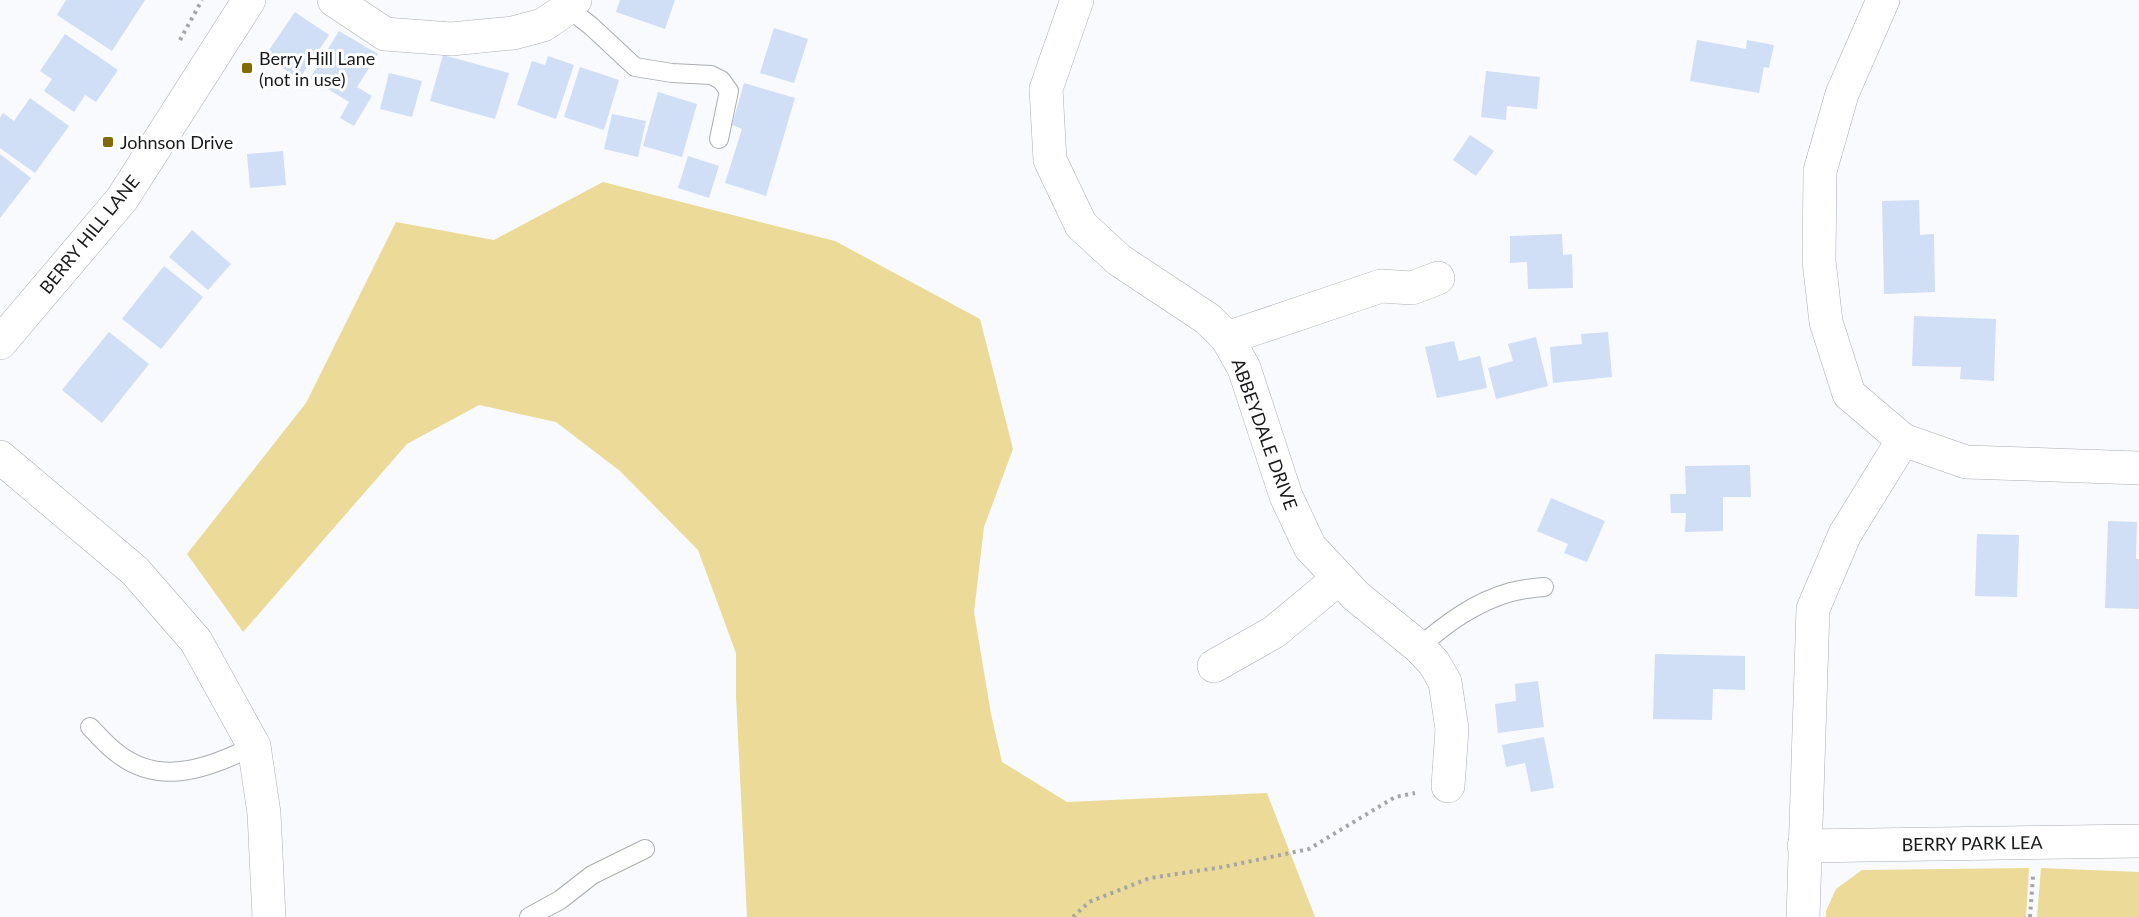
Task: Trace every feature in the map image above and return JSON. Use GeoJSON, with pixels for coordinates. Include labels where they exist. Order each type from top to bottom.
{"type":"FeatureCollection","features":[{"type":"Feature","properties":{"kind":"street","name":"BERRY HILL LANE"},"geometry":{"type":"LineString","coordinates":[[0,343],[122,199],[249,0]]}},
{"type":"Feature","properties":{"kind":"street"},"geometry":{"type":"LineString","coordinates":[[334,0],[385,34],[451,39],[513,33],[543,25],[571,4]]}},
{"type":"Feature","properties":{"kind":"street","name":"ABBEYDALE DRIVE"},"geometry":{"type":"LineString","coordinates":[[1077,0],[1046,89],[1050,160],[1081,225],[1119,260],[1208,318],[1227,338],[1244,368],[1286,496],[1310,547],[1338,579],[1373,612],[1419,647],[1434,663],[1446,682],[1452,729],[1448,786]]}},
{"type":"Feature","properties":{"kind":"street"},"geometry":{"type":"LineString","coordinates":[[1883,0],[1842,94],[1820,171],[1819,261],[1826,322],[1849,394],[1903,440],[1966,462],[2139,468]]}},
{"type":"Feature","properties":{"kind":"street"},"geometry":{"type":"LineString","coordinates":[[1227,338],[1381,286],[1412,288],[1438,278]]}},
{"type":"Feature","properties":{"kind":"street"},"geometry":{"type":"LineString","coordinates":[[1803,917],[1814,609],[1845,534],[1903,440]]}},
{"type":"Feature","properties":{"kind":"street"},"geometry":{"type":"LineString","coordinates":[[0,458],[135,571],[196,641],[254,746],[264,813],[268,917]]}},
{"type":"Feature","properties":{"kind":"street"},"geometry":{"type":"LineString","coordinates":[[1214,666],[1274,632],[1338,579]]}},
{"type":"Feature","properties":{"kind":"street","name":"BERRY PARK LEA"},"geometry":{"type":"LineString","coordinates":[[1804,846],[2139,841]]}},
{"type":"Feature","properties":{"kind":"lane"},"geometry":{"type":"LineString","coordinates":[[571,4],[635,67],[672,73],[711,75],[721,80],[729,91],[719,139]]}},
{"type":"Feature","properties":{"kind":"lane"},"geometry":{"type":"LineString","coordinates":[[1419,647],[1444,626],[1478,604],[1512,591],[1544,586]]}},
{"type":"Feature","properties":{"kind":"lane"},"geometry":{"type":"LineString","coordinates":[[90,727],[118,754],[139,765],[162,772],[190,771],[221,762],[254,746]]}},
{"type":"Feature","properties":{"kind":"lane"},"geometry":{"type":"LineString","coordinates":[[529,917],[560,900],[592,875],[645,849]]}},
{"type":"Feature","properties":{"kind":"path"},"geometry":{"type":"LineString","coordinates":[[1073,917],[1089,902],[1150,878],[1223,867],[1309,849],[1395,796],[1448,786]]}},
{"type":"Feature","properties":{"kind":"shaded area"},"geometry":{"type":"Polygon","coordinates":[[[603,182],[835,241],[980,319],[1013,449],[984,527],[974,612],[991,714],[1002,762],[1067,802],[1267,793],[1315,917],[747,917],[736,653],[698,550],[620,471],[556,422],[479,405],[407,444],[243,632],[187,554],[306,403],[396,222],[494,240],[603,182]]]}},
{"type":"Feature","properties":{"kind":"shaded area"},"geometry":{"type":"Polygon","coordinates":[[[2029,868],[2026,917],[1826,917],[1826,911],[1836,889],[1862,870],[2029,868]]]}},
{"type":"Feature","properties":{"kind":"shaded area"},"geometry":{"type":"Polygon","coordinates":[[[2041,868],[2139,872],[2139,917],[2037,917],[2041,868]]]}},
{"type":"Feature","properties":{"kind":"building"},"geometry":{"type":"Polygon","coordinates":[[[66,0],[145,0],[112,51],[57,15],[66,0]]]}},
{"type":"Feature","properties":{"kind":"building"},"geometry":{"type":"Polygon","coordinates":[[[620,0],[675,0],[665,29],[616,12],[620,0]]]}},
{"type":"Feature","properties":{"kind":"building"},"geometry":{"type":"Polygon","coordinates":[[[295,12],[329,35],[299,79],[265,56],[295,12]]]}},
{"type":"Feature","properties":{"kind":"building"},"geometry":{"type":"Polygon","coordinates":[[[774,28],[808,39],[794,83],[760,73],[774,28]]]}},
{"type":"Feature","properties":{"kind":"building"},"geometry":{"type":"Polygon","coordinates":[[[339,31],[378,54],[357,87],[372,96],[354,126],[340,118],[349,102],[310,78],[339,31]]]}},
{"type":"Feature","properties":{"kind":"building"},"geometry":{"type":"Polygon","coordinates":[[[65,34],[118,70],[96,102],[85,95],[74,112],[44,91],[52,79],[40,71],[65,34]]]}},
{"type":"Feature","properties":{"kind":"building"},"geometry":{"type":"Polygon","coordinates":[[[1697,40],[1746,49],[1747,40],[1774,45],[1769,68],[1764,67],[1759,93],[1690,81],[1697,40]]]}},
{"type":"Feature","properties":{"kind":"building"},"geometry":{"type":"Polygon","coordinates":[[[443,55],[509,73],[495,119],[430,101],[443,55]]]}},
{"type":"Feature","properties":{"kind":"building"},"geometry":{"type":"Polygon","coordinates":[[[548,56],[574,65],[556,119],[517,105],[532,61],[545,65],[548,56]]]}},
{"type":"Feature","properties":{"kind":"building"},"geometry":{"type":"Polygon","coordinates":[[[580,67],[619,80],[604,130],[564,117],[580,67]]]}},
{"type":"Feature","properties":{"kind":"building"},"geometry":{"type":"Polygon","coordinates":[[[1486,71],[1540,77],[1537,109],[1507,106],[1506,120],[1481,117],[1486,71]]]}},
{"type":"Feature","properties":{"kind":"building"},"geometry":{"type":"Polygon","coordinates":[[[389,73],[422,81],[412,117],[380,109],[389,73]]]}},
{"type":"Feature","properties":{"kind":"building"},"geometry":{"type":"Polygon","coordinates":[[[744,83],[795,98],[766,196],[725,183],[742,129],[732,125],[744,83]]]}},
{"type":"Feature","properties":{"kind":"building"},"geometry":{"type":"Polygon","coordinates":[[[658,92],[697,104],[682,157],[643,146],[658,92]]]}},
{"type":"Feature","properties":{"kind":"building"},"geometry":{"type":"Polygon","coordinates":[[[30,98],[69,126],[35,173],[0,148],[0,118],[3,113],[14,121],[30,98]]]}},
{"type":"Feature","properties":{"kind":"building"},"geometry":{"type":"Polygon","coordinates":[[[612,114],[646,121],[638,157],[604,149],[612,114]]]}},
{"type":"Feature","properties":{"kind":"building"},"geometry":{"type":"Polygon","coordinates":[[[1470,135],[1494,151],[1476,176],[1453,160],[1470,135]]]}},
{"type":"Feature","properties":{"kind":"building"},"geometry":{"type":"Polygon","coordinates":[[[283,151],[286,185],[250,188],[247,154],[283,151]]]}},
{"type":"Feature","properties":{"kind":"building"},"geometry":{"type":"Polygon","coordinates":[[[0,154],[31,178],[0,218],[0,154]]]}},
{"type":"Feature","properties":{"kind":"building"},"geometry":{"type":"Polygon","coordinates":[[[688,156],[719,166],[709,198],[678,188],[688,156]]]}},
{"type":"Feature","properties":{"kind":"building"},"geometry":{"type":"Polygon","coordinates":[[[1919,200],[1920,235],[1934,234],[1935,292],[1884,294],[1882,201],[1919,200]]]}},
{"type":"Feature","properties":{"kind":"building"},"geometry":{"type":"Polygon","coordinates":[[[192,230],[231,264],[208,290],[169,257],[192,230]]]}},
{"type":"Feature","properties":{"kind":"building"},"geometry":{"type":"Polygon","coordinates":[[[1562,234],[1563,255],[1572,254],[1573,288],[1528,289],[1527,262],[1510,263],[1510,236],[1562,234]]]}},
{"type":"Feature","properties":{"kind":"building"},"geometry":{"type":"Polygon","coordinates":[[[164,266],[203,297],[161,349],[122,319],[164,266]]]}},
{"type":"Feature","properties":{"kind":"building"},"geometry":{"type":"Polygon","coordinates":[[[1914,316],[1996,319],[1994,381],[1960,379],[1961,367],[1912,366],[1914,316]]]}},
{"type":"Feature","properties":{"kind":"building"},"geometry":{"type":"Polygon","coordinates":[[[109,332],[149,364],[102,423],[62,390],[109,332]]]}},
{"type":"Feature","properties":{"kind":"building"},"geometry":{"type":"Polygon","coordinates":[[[1608,332],[1612,377],[1553,383],[1550,347],[1582,344],[1581,334],[1608,332]]]}},
{"type":"Feature","properties":{"kind":"building"},"geometry":{"type":"Polygon","coordinates":[[[1536,337],[1548,386],[1496,399],[1488,368],[1513,361],[1508,344],[1536,337]]]}},
{"type":"Feature","properties":{"kind":"building"},"geometry":{"type":"Polygon","coordinates":[[[1454,341],[1459,361],[1480,356],[1487,388],[1437,398],[1425,347],[1454,341]]]}},
{"type":"Feature","properties":{"kind":"building"},"geometry":{"type":"Polygon","coordinates":[[[1750,465],[1751,497],[1723,497],[1723,531],[1685,532],[1686,513],[1671,513],[1670,494],[1686,494],[1685,466],[1750,465]]]}},
{"type":"Feature","properties":{"kind":"building"},"geometry":{"type":"Polygon","coordinates":[[[1551,498],[1605,521],[1587,562],[1564,553],[1568,544],[1537,531],[1551,498]]]}},
{"type":"Feature","properties":{"kind":"building"},"geometry":{"type":"Polygon","coordinates":[[[2108,521],[2137,522],[2136,559],[2139,559],[2139,609],[2105,608],[2108,521]]]}},
{"type":"Feature","properties":{"kind":"building"},"geometry":{"type":"Polygon","coordinates":[[[1977,534],[2019,535],[2017,597],[1975,596],[1977,534]]]}},
{"type":"Feature","properties":{"kind":"building"},"geometry":{"type":"Polygon","coordinates":[[[1655,654],[1745,656],[1745,690],[1713,689],[1712,720],[1653,719],[1655,654]]]}},
{"type":"Feature","properties":{"kind":"building"},"geometry":{"type":"Polygon","coordinates":[[[1538,681],[1544,727],[1498,733],[1495,704],[1516,701],[1515,684],[1538,681]]]}},
{"type":"Feature","properties":{"kind":"building"},"geometry":{"type":"Polygon","coordinates":[[[1544,737],[1554,788],[1531,792],[1525,763],[1506,767],[1502,745],[1544,737]]]}},
{"type":"Feature","properties":{"kind":"place","name":"Berry Hill Lane (not in use)"},"geometry":{"type":"Point","coordinates":[247,68]}},
{"type":"Feature","properties":{"kind":"place","name":"Johnson Drive"},"geometry":{"type":"Point","coordinates":[108,142]}}]}
